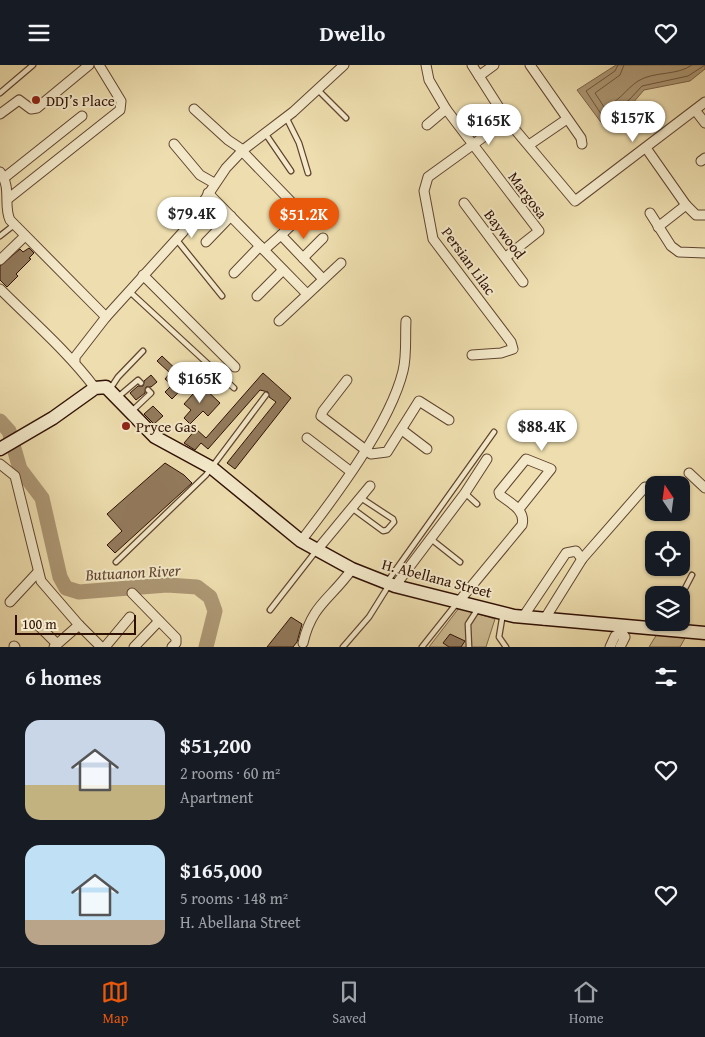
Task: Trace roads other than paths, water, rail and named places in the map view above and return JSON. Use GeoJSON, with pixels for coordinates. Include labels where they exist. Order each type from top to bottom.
{"type":"FeatureCollection","features":[{"type":"Feature","properties":{"kind":"main road","name":"H. Abellana Street"},"geometry":{"type":"LineString","coordinates":[[107,390],[155,437],[212,468],[301,541],[352,569],[390,584],[523,617],[624,629],[645,628]]}},
{"type":"Feature","properties":{"kind":"main road"},"geometry":{"type":"LineString","coordinates":[[2,448],[53,418],[107,390]]}},
{"type":"Feature","properties":{"kind":"main road","name":"H. Abellana Street"},"geometry":{"type":"LineString","coordinates":[[690,630],[705,633]]}},
{"type":"Feature","properties":{"kind":"street"},"geometry":{"type":"LineString","coordinates":[[0,114],[20,100],[30,109],[37,108],[89,65]]}},
{"type":"Feature","properties":{"kind":"street"},"geometry":{"type":"LineString","coordinates":[[9,198],[120,110],[121,101],[99,65]]}},
{"type":"Feature","properties":{"kind":"street"},"geometry":{"type":"LineString","coordinates":[[75,361],[75,357],[106,317],[190,223],[214,183],[243,150],[290,114],[344,65]]}},
{"type":"Feature","properties":{"kind":"street","name":"Margosa"},"geometry":{"type":"LineString","coordinates":[[426,65],[429,80],[446,109],[539,231],[506,257]]}},
{"type":"Feature","properties":{"kind":"street"},"geometry":{"type":"LineString","coordinates":[[472,65],[507,120],[575,201],[705,102]]}},
{"type":"Feature","properties":{"kind":"street"},"geometry":{"type":"LineString","coordinates":[[479,76],[494,65]]}},
{"type":"Feature","properties":{"kind":"street"},"geometry":{"type":"LineString","coordinates":[[530,65],[568,119],[580,138],[582,145]]}},
{"type":"Feature","properties":{"kind":"street"},"geometry":{"type":"LineString","coordinates":[[194,109],[228,140],[243,150],[300,213],[300,217],[281,235],[262,248],[234,273]]}},
{"type":"Feature","properties":{"kind":"street"},"geometry":{"type":"LineString","coordinates":[[427,125],[446,109]]}},
{"type":"Feature","properties":{"kind":"street"},"geometry":{"type":"LineString","coordinates":[[695,110],[705,123]]}},
{"type":"Feature","properties":{"kind":"street"},"geometry":{"type":"LineString","coordinates":[[82,116],[2,176],[9,198],[8,216],[14,225],[106,317]]}},
{"type":"Feature","properties":{"kind":"street"},"geometry":{"type":"LineString","coordinates":[[529,145],[568,119]]}},
{"type":"Feature","properties":{"kind":"street","name":"Persian Lilac"},"geometry":{"type":"LineString","coordinates":[[472,355],[507,352],[512,349],[511,342],[432,239],[424,191],[428,177],[507,120]]}},
{"type":"Feature","properties":{"kind":"street"},"geometry":{"type":"LineString","coordinates":[[174,144],[200,175],[214,183]]}},
{"type":"Feature","properties":{"kind":"street"},"geometry":{"type":"LineString","coordinates":[[646,148],[686,205],[696,215],[705,215]]}},
{"type":"Feature","properties":{"kind":"street"},"geometry":{"type":"LineString","coordinates":[[208,193],[307,294]]}},
{"type":"Feature","properties":{"kind":"street","name":"Baywood"},"geometry":{"type":"LineString","coordinates":[[464,203],[523,282]]}},
{"type":"Feature","properties":{"kind":"street"},"geometry":{"type":"LineString","coordinates":[[658,227],[686,205]]}},
{"type":"Feature","properties":{"kind":"street"},"geometry":{"type":"LineString","coordinates":[[650,213],[671,246],[679,252],[705,253]]}},
{"type":"Feature","properties":{"kind":"street"},"geometry":{"type":"LineString","coordinates":[[206,242],[231,216]]}},
{"type":"Feature","properties":{"kind":"street"},"geometry":{"type":"LineString","coordinates":[[281,235],[323,279]]}},
{"type":"Feature","properties":{"kind":"street"},"geometry":{"type":"LineString","coordinates":[[0,260],[25,236]]}},
{"type":"Feature","properties":{"kind":"street"},"geometry":{"type":"LineString","coordinates":[[303,258],[322,238]]}},
{"type":"Feature","properties":{"kind":"street"},"geometry":{"type":"LineString","coordinates":[[278,321],[342,263]]}},
{"type":"Feature","properties":{"kind":"street"},"geometry":{"type":"LineString","coordinates":[[257,296],[283,270]]}},
{"type":"Feature","properties":{"kind":"street"},"geometry":{"type":"LineString","coordinates":[[144,275],[235,367]]}},
{"type":"Feature","properties":{"kind":"street"},"geometry":{"type":"LineString","coordinates":[[0,289],[62,352],[75,361],[107,390]]}},
{"type":"Feature","properties":{"kind":"street"},"geometry":{"type":"LineString","coordinates":[[301,541],[365,451],[386,411],[403,370],[406,321]]}},
{"type":"Feature","properties":{"kind":"street"},"geometry":{"type":"LineString","coordinates":[[347,380],[321,416],[365,451],[376,455],[387,453],[419,401],[449,420]]}},
{"type":"Feature","properties":{"kind":"street"},"geometry":{"type":"LineString","coordinates":[[402,430],[427,449]]}},
{"type":"Feature","properties":{"kind":"street"},"geometry":{"type":"LineString","coordinates":[[307,438],[350,471]]}},
{"type":"Feature","properties":{"kind":"street"},"geometry":{"type":"LineString","coordinates":[[390,584],[430,538],[465,493],[488,459]]}},
{"type":"Feature","properties":{"kind":"street"},"geometry":{"type":"LineString","coordinates":[[460,600],[522,525],[519,509],[499,493],[525,460],[529,459],[551,469],[519,509]]}},
{"type":"Feature","properties":{"kind":"street"},"geometry":{"type":"LineString","coordinates":[[0,464],[15,476],[37,573],[50,593],[79,625],[103,647],[130,617]]}},
{"type":"Feature","properties":{"kind":"street"},"geometry":{"type":"LineString","coordinates":[[689,473],[705,488]]}},
{"type":"Feature","properties":{"kind":"street"},"geometry":{"type":"LineString","coordinates":[[317,550],[353,509],[370,486]]}},
{"type":"Feature","properties":{"kind":"street"},"geometry":{"type":"LineString","coordinates":[[544,619],[582,559],[645,487]]}},
{"type":"Feature","properties":{"kind":"street"},"geometry":{"type":"LineString","coordinates":[[523,617],[566,553],[576,551],[582,559]]}},
{"type":"Feature","properties":{"kind":"street"},"geometry":{"type":"LineString","coordinates":[[303,643],[310,620],[322,603],[341,585],[352,569]]}},
{"type":"Feature","properties":{"kind":"street"},"geometry":{"type":"LineString","coordinates":[[10,602],[37,573]]}},
{"type":"Feature","properties":{"kind":"street"},"geometry":{"type":"LineString","coordinates":[[132,593],[176,638],[176,643],[172,647]]}},
{"type":"Feature","properties":{"kind":"street"},"geometry":{"type":"LineString","coordinates":[[134,647],[159,621]]}},
{"type":"Feature","properties":{"kind":"street"},"geometry":{"type":"LineString","coordinates":[[38,625],[58,645],[79,625]]}},
{"type":"Feature","properties":{"kind":"street"},"geometry":{"type":"LineString","coordinates":[[610,647],[616,635],[624,629],[625,637],[620,647]]}},
{"type":"Feature","properties":{"kind":"lane"},"geometry":{"type":"LineString","coordinates":[[0,93],[33,65]]}},
{"type":"Feature","properties":{"kind":"lane"},"geometry":{"type":"LineString","coordinates":[[314,93],[346,118]]}},
{"type":"Feature","properties":{"kind":"lane"},"geometry":{"type":"LineString","coordinates":[[290,114],[308,173]]}},
{"type":"Feature","properties":{"kind":"lane"},"geometry":{"type":"LineString","coordinates":[[265,133],[291,171]]}},
{"type":"Feature","properties":{"kind":"lane"},"geometry":{"type":"LineString","coordinates":[[0,236],[14,225]]}},
{"type":"Feature","properties":{"kind":"lane"},"geometry":{"type":"LineString","coordinates":[[176,239],[222,296]]}},
{"type":"Feature","properties":{"kind":"lane"},"geometry":{"type":"LineString","coordinates":[[129,291],[234,388]]}},
{"type":"Feature","properties":{"kind":"lane"},"geometry":{"type":"LineString","coordinates":[[107,390],[143,351]]}},
{"type":"Feature","properties":{"kind":"lane"},"geometry":{"type":"LineString","coordinates":[[107,390],[138,380],[141,383]]}},
{"type":"Feature","properties":{"kind":"lane"},"geometry":{"type":"LineString","coordinates":[[131,412],[151,393],[148,390]]}},
{"type":"Feature","properties":{"kind":"lane"},"geometry":{"type":"LineString","coordinates":[[116,562],[212,468],[266,395]]}},
{"type":"Feature","properties":{"kind":"lane"},"geometry":{"type":"LineString","coordinates":[[343,647],[369,617],[494,432]]}},
{"type":"Feature","properties":{"kind":"lane"},"geometry":{"type":"LineString","coordinates":[[465,493],[477,504]]}},
{"type":"Feature","properties":{"kind":"lane"},"geometry":{"type":"LineString","coordinates":[[353,509],[384,531],[394,522],[393,519],[361,498]]}},
{"type":"Feature","properties":{"kind":"lane"},"geometry":{"type":"LineString","coordinates":[[430,538],[460,562]]}},
{"type":"Feature","properties":{"kind":"lane"},"geometry":{"type":"LineString","coordinates":[[270,610],[317,550]]}},
{"type":"Feature","properties":{"kind":"lane"},"geometry":{"type":"LineString","coordinates":[[686,586],[692,575]]}},
{"type":"Feature","properties":{"kind":"lane"},"geometry":{"type":"LineString","coordinates":[[422,647],[460,600]]}},
{"type":"Feature","properties":{"kind":"lane"},"geometry":{"type":"LineString","coordinates":[[469,647],[468,624],[480,606]]}},
{"type":"Feature","properties":{"kind":"lane"},"geometry":{"type":"LineString","coordinates":[[503,613],[499,637],[506,647]]}},
{"type":"Feature","properties":{"kind":"water"},"geometry":{"type":"Polygon","coordinates":[[[616,65],[705,65],[705,69],[690,81],[644,90],[632,104],[619,111],[603,125],[577,90],[616,65]]]}},
{"type":"Feature","properties":{"kind":"waterway","name":"Butuanon River"},"geometry":{"type":"LineString","coordinates":[[0,421],[9,431],[20,469],[42,498],[60,577],[66,588],[79,592],[167,585],[197,587],[210,597],[215,611],[206,647]]}},
{"type":"Feature","properties":{"kind":"place","name":"DDJ’s Place"},"geometry":{"type":"Point","coordinates":[36,100]}},
{"type":"Feature","properties":{"kind":"place","name":"Pryce Gas"},"geometry":{"type":"Point","coordinates":[126,426]}}]}
